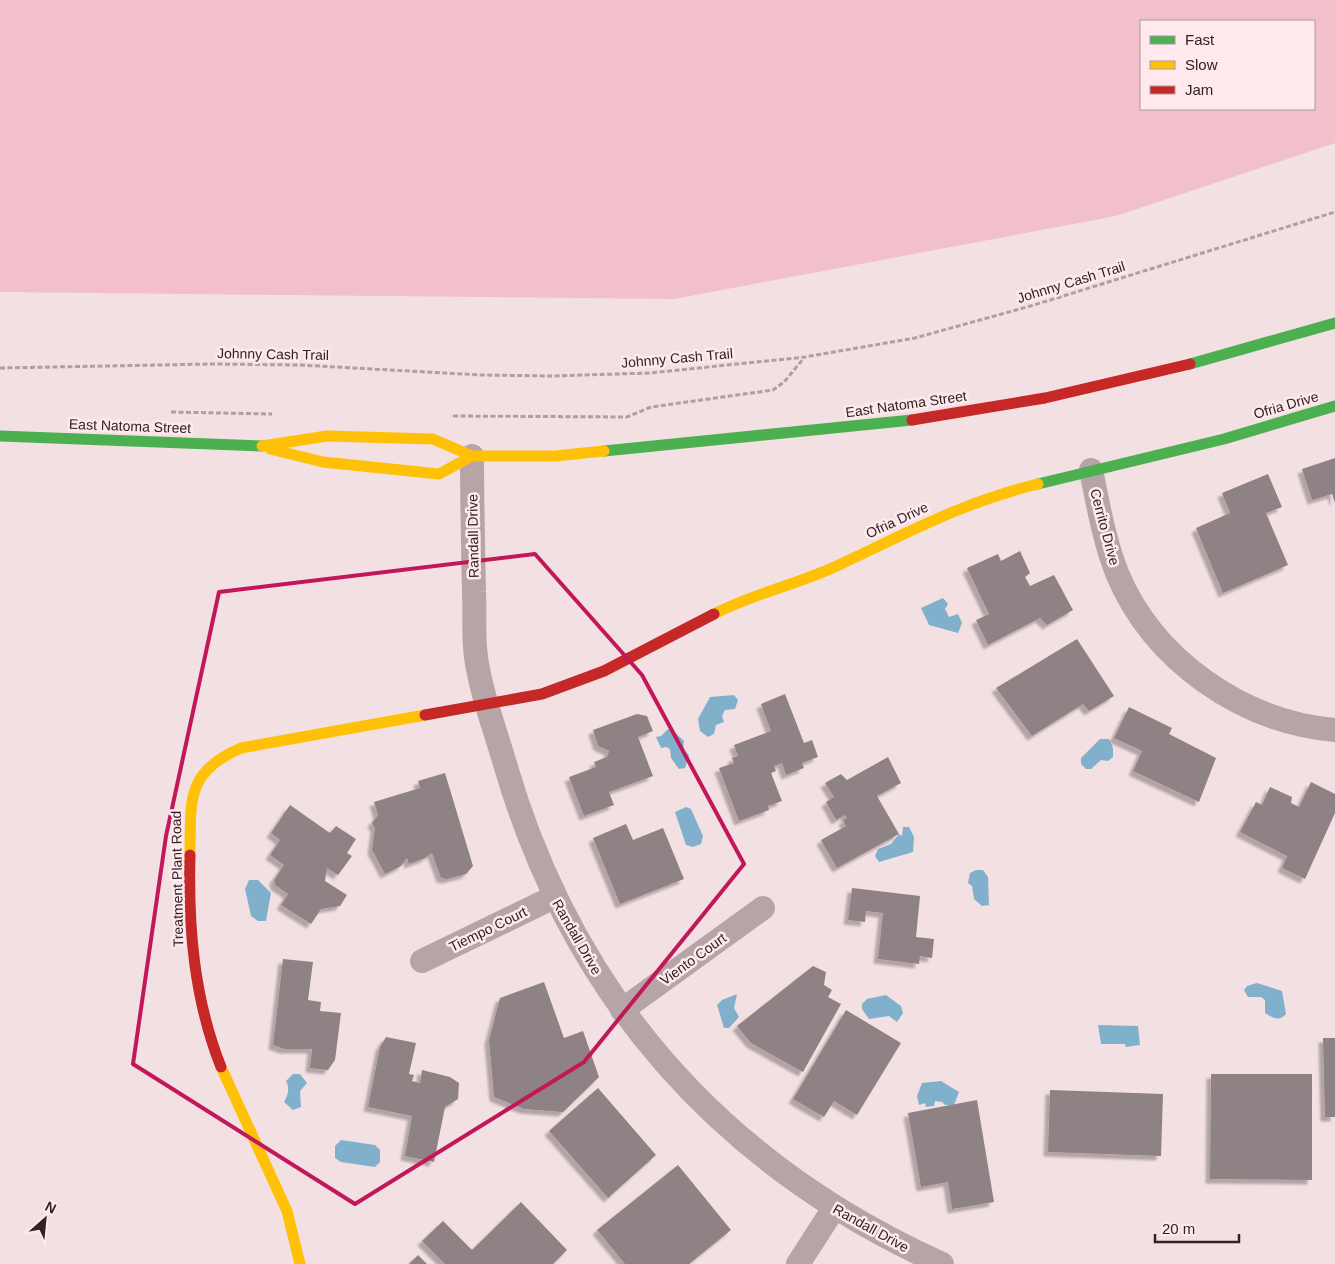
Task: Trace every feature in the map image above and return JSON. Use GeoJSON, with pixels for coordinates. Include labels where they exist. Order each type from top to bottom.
{"type":"FeatureCollection","features":[{"type":"Feature","properties":{"kind":"street","name":"East Natoma Street"},"geometry":{"type":"LineString","coordinates":[[0,436],[259,446],[327,436],[433,439],[472,456],[556,456],[773,436],[914,420],[1045,398],[1174,369],[1335,323]]}},
{"type":"Feature","properties":{"kind":"street","name":"Ofria Drive"},"geometry":{"type":"LineString","coordinates":[[488,705],[542,694],[604,671],[722,610],[840,565],[888,540],[961,508],[1012,490],[1224,439],[1335,406]]}},
{"type":"Feature","properties":{"kind":"street","name":"East Natoma Street"},"geometry":{"type":"LineString","coordinates":[[259,446],[322,462],[440,474],[472,456]]}},
{"type":"Feature","properties":{"kind":"street","name":"Randall Drive"},"geometry":{"type":"LineString","coordinates":[[472,456],[476,657],[488,705],[527,833],[554,897],[592,964],[622,1010],[671,1071],[727,1127],[767,1161],[834,1208],[890,1240],[942,1264]]}},
{"type":"Feature","properties":{"kind":"street","name":"Cerrito Drive"},"geometry":{"type":"LineString","coordinates":[[1090,470],[1109,549],[1118,574],[1145,622],[1162,644],[1203,680],[1250,708],[1301,725],[1335,730]]}},
{"type":"Feature","properties":{"kind":"street","name":"Treatment Plant Road"},"geometry":{"type":"LineString","coordinates":[[300,1264],[298,1249],[285,1205],[218,1061],[201,1000],[191,936],[191,804],[194,790],[204,771],[220,756],[241,748],[488,705]]}},
{"type":"Feature","properties":{"kind":"street","name":"Tiempo Court"},"geometry":{"type":"LineString","coordinates":[[422,962],[554,897]]}},
{"type":"Feature","properties":{"kind":"street","name":"Viento Court"},"geometry":{"type":"LineString","coordinates":[[622,1010],[763,908]]}},
{"type":"Feature","properties":{"kind":"street"},"geometry":{"type":"LineString","coordinates":[[798,1264],[834,1208]]}},
{"type":"Feature","properties":{"kind":"path","name":"Johnny Cash Trail"},"geometry":{"type":"LineString","coordinates":[[0,368],[212,364],[300,365],[481,375],[551,376],[650,373],[805,357],[915,338],[1136,274],[1335,212]]}},
{"type":"Feature","properties":{"kind":"highlighted area"},"geometry":{"type":"Polygon","coordinates":[[[535,554],[642,675],[744,864],[584,1062],[355,1204],[133,1064],[166,836],[219,592],[535,554]]]}},
{"type":"Feature","properties":{"kind":"shaded area"},"geometry":{"type":"Polygon","coordinates":[[[0,0],[1335,0],[1335,143],[1116,216],[674,299],[0,292],[0,0]]]}},
{"type":"Feature","properties":{"kind":"water"},"geometry":{"type":"Polygon","coordinates":[[[943,598],[948,604],[945,609],[949,617],[958,614],[962,623],[958,633],[929,625],[921,608],[943,598]]]}},
{"type":"Feature","properties":{"kind":"water"},"geometry":{"type":"Polygon","coordinates":[[[734,695],[738,700],[735,709],[725,710],[722,716],[724,722],[716,725],[714,734],[708,737],[700,731],[698,719],[710,697],[734,695]]]}},
{"type":"Feature","properties":{"kind":"water"},"geometry":{"type":"Polygon","coordinates":[[[668,729],[672,730],[684,741],[683,749],[689,755],[685,768],[679,769],[671,758],[670,749],[666,747],[661,748],[656,737],[661,736],[668,729]]]}},
{"type":"Feature","properties":{"kind":"water"},"geometry":{"type":"Polygon","coordinates":[[[1100,739],[1109,739],[1113,748],[1113,757],[1108,761],[1101,760],[1091,769],[1086,769],[1081,764],[1081,758],[1100,739]]]}},
{"type":"Feature","properties":{"kind":"water"},"geometry":{"type":"Polygon","coordinates":[[[686,807],[691,809],[703,836],[701,844],[693,847],[686,845],[675,812],[686,807]]]}},
{"type":"Feature","properties":{"kind":"water"},"geometry":{"type":"Polygon","coordinates":[[[903,827],[909,827],[914,837],[913,852],[879,862],[875,856],[878,849],[891,844],[899,834],[902,836],[903,827]]]}},
{"type":"Feature","properties":{"kind":"water"},"geometry":{"type":"Polygon","coordinates":[[[976,870],[983,870],[988,877],[989,905],[982,906],[974,899],[972,886],[968,883],[970,873],[976,870]]]}},
{"type":"Feature","properties":{"kind":"water"},"geometry":{"type":"Polygon","coordinates":[[[249,880],[258,880],[271,893],[266,921],[258,921],[251,916],[245,889],[249,880]]]}},
{"type":"Feature","properties":{"kind":"water"},"geometry":{"type":"Polygon","coordinates":[[[1257,983],[1282,991],[1286,1014],[1280,1018],[1271,1016],[1265,1013],[1265,1000],[1261,997],[1248,997],[1244,990],[1247,986],[1257,983]]]}},
{"type":"Feature","properties":{"kind":"water"},"geometry":{"type":"Polygon","coordinates":[[[737,994],[734,1008],[739,1017],[729,1028],[724,1028],[717,1005],[722,1000],[737,994]]]}},
{"type":"Feature","properties":{"kind":"water"},"geometry":{"type":"Polygon","coordinates":[[[886,995],[901,1006],[903,1013],[897,1022],[889,1016],[869,1019],[862,1009],[862,1004],[867,999],[886,995]]]}},
{"type":"Feature","properties":{"kind":"water"},"geometry":{"type":"Polygon","coordinates":[[[1098,1025],[1138,1026],[1140,1045],[1126,1047],[1125,1044],[1101,1044],[1098,1025]]]}},
{"type":"Feature","properties":{"kind":"water"},"geometry":{"type":"Polygon","coordinates":[[[293,1074],[300,1074],[307,1083],[300,1091],[301,1107],[293,1110],[284,1102],[288,1092],[286,1081],[293,1074]]]}},
{"type":"Feature","properties":{"kind":"water"},"geometry":{"type":"Polygon","coordinates":[[[941,1081],[959,1092],[954,1105],[945,1105],[942,1102],[935,1101],[934,1106],[926,1107],[925,1103],[919,1105],[917,1096],[922,1083],[941,1081]]]}},
{"type":"Feature","properties":{"kind":"water"},"geometry":{"type":"Polygon","coordinates":[[[341,1140],[375,1145],[380,1150],[380,1162],[375,1167],[341,1162],[335,1158],[335,1146],[341,1140]]]}},
{"type":"Feature","properties":{"kind":"building"},"geometry":{"type":"Polygon","coordinates":[[[1335,458],[1335,503],[1332,494],[1312,500],[1302,469],[1335,458]]]}},
{"type":"Feature","properties":{"kind":"building"},"geometry":{"type":"Polygon","coordinates":[[[1268,474],[1282,507],[1266,513],[1288,565],[1223,593],[1196,528],[1230,513],[1222,493],[1268,474]]]}},
{"type":"Feature","properties":{"kind":"building"},"geometry":{"type":"Polygon","coordinates":[[[1020,551],[1030,573],[1025,577],[1030,586],[1054,575],[1073,610],[1047,625],[1040,618],[988,645],[976,620],[989,614],[967,568],[998,554],[1001,561],[1020,551]]]}},
{"type":"Feature","properties":{"kind":"building"},"geometry":{"type":"Polygon","coordinates":[[[1077,639],[1114,696],[1089,711],[1083,704],[1032,736],[996,688],[1077,639]]]}},
{"type":"Feature","properties":{"kind":"building"},"geometry":{"type":"Polygon","coordinates":[[[785,694],[804,743],[812,740],[818,757],[802,763],[804,768],[786,775],[782,763],[774,766],[776,771],[771,773],[782,801],[768,806],[769,810],[739,821],[719,768],[734,763],[732,758],[738,756],[734,745],[771,731],[761,704],[785,694]]]}},
{"type":"Feature","properties":{"kind":"building"},"geometry":{"type":"Polygon","coordinates":[[[1129,707],[1172,728],[1169,734],[1216,758],[1199,802],[1133,771],[1142,751],[1114,738],[1129,707]]]}},
{"type":"Feature","properties":{"kind":"building"},"geometry":{"type":"Polygon","coordinates":[[[637,714],[647,716],[653,731],[638,737],[653,776],[609,792],[614,805],[584,816],[569,777],[596,767],[594,762],[607,757],[609,751],[598,746],[593,730],[637,714]]]}},
{"type":"Feature","properties":{"kind":"building"},"geometry":{"type":"Polygon","coordinates":[[[888,757],[901,783],[877,796],[899,834],[837,868],[821,840],[846,826],[843,820],[847,818],[845,815],[836,820],[826,802],[834,797],[825,783],[841,774],[847,780],[888,757]]]}},
{"type":"Feature","properties":{"kind":"building"},"geometry":{"type":"Polygon","coordinates":[[[445,773],[473,866],[466,874],[447,879],[441,878],[432,853],[409,864],[407,858],[401,866],[385,874],[372,850],[375,828],[372,823],[378,815],[374,802],[420,788],[418,781],[445,773]]]}},
{"type":"Feature","properties":{"kind":"building"},"geometry":{"type":"Polygon","coordinates":[[[1311,782],[1335,794],[1335,813],[1305,879],[1282,868],[1287,856],[1240,832],[1256,802],[1262,805],[1270,787],[1292,797],[1291,803],[1299,807],[1311,782]]]}},
{"type":"Feature","properties":{"kind":"building"},"geometry":{"type":"Polygon","coordinates":[[[290,805],[330,833],[336,826],[356,839],[347,853],[352,856],[338,875],[327,868],[325,881],[347,895],[340,906],[321,909],[311,924],[281,905],[288,894],[275,885],[274,880],[284,865],[270,855],[280,840],[271,833],[290,805]]]}},
{"type":"Feature","properties":{"kind":"building"},"geometry":{"type":"Polygon","coordinates":[[[626,824],[633,840],[663,828],[684,879],[620,904],[593,838],[626,824]]]}},
{"type":"Feature","properties":{"kind":"building"},"geometry":{"type":"Polygon","coordinates":[[[852,888],[920,896],[916,937],[934,939],[932,958],[920,956],[919,964],[878,959],[883,913],[866,911],[865,922],[848,920],[852,888]]]}},
{"type":"Feature","properties":{"kind":"building"},"geometry":{"type":"Polygon","coordinates":[[[283,959],[313,962],[308,1000],[321,1002],[320,1011],[341,1013],[335,1060],[328,1070],[310,1068],[312,1049],[284,1049],[273,1045],[283,959]]]}},
{"type":"Feature","properties":{"kind":"building"},"geometry":{"type":"Polygon","coordinates":[[[813,966],[826,972],[824,985],[832,990],[828,997],[841,1004],[803,1072],[751,1043],[737,1026],[813,966]]]}},
{"type":"Feature","properties":{"kind":"building"},"geometry":{"type":"Polygon","coordinates":[[[544,982],[564,1038],[583,1031],[599,1077],[563,1112],[524,1109],[494,1097],[489,1040],[500,998],[544,982]]]}},
{"type":"Feature","properties":{"kind":"building"},"geometry":{"type":"Polygon","coordinates":[[[846,1010],[901,1043],[857,1115],[834,1101],[824,1117],[793,1099],[846,1010]]]}},
{"type":"Feature","properties":{"kind":"building"},"geometry":{"type":"Polygon","coordinates":[[[386,1037],[416,1043],[409,1074],[414,1075],[412,1081],[420,1083],[422,1070],[450,1077],[459,1083],[458,1099],[445,1107],[434,1162],[405,1156],[412,1116],[368,1107],[380,1047],[386,1037]]]}},
{"type":"Feature","properties":{"kind":"building"},"geometry":{"type":"Polygon","coordinates":[[[1323,1038],[1335,1038],[1335,1117],[1325,1117],[1323,1038]]]}},
{"type":"Feature","properties":{"kind":"building"},"geometry":{"type":"Polygon","coordinates":[[[1211,1074],[1312,1074],[1312,1180],[1210,1179],[1211,1074]]]}},
{"type":"Feature","properties":{"kind":"building"},"geometry":{"type":"Polygon","coordinates":[[[598,1088],[656,1155],[608,1198],[549,1131],[598,1088]]]}},
{"type":"Feature","properties":{"kind":"building"},"geometry":{"type":"Polygon","coordinates":[[[1050,1090],[1163,1094],[1161,1156],[1048,1152],[1050,1090]]]}},
{"type":"Feature","properties":{"kind":"building"},"geometry":{"type":"Polygon","coordinates":[[[977,1100],[994,1202],[952,1209],[948,1182],[921,1187],[908,1113],[977,1100]]]}},
{"type":"Feature","properties":{"kind":"building"},"geometry":{"type":"Polygon","coordinates":[[[678,1165],[731,1230],[689,1264],[625,1264],[597,1230],[678,1165]]]}},
{"type":"Feature","properties":{"kind":"building"},"geometry":{"type":"Polygon","coordinates":[[[521,1202],[567,1250],[553,1264],[445,1264],[422,1241],[443,1221],[472,1250],[521,1202]]]}},
{"type":"Feature","properties":{"kind":"building"},"geometry":{"type":"Polygon","coordinates":[[[418,1255],[427,1264],[409,1264],[418,1255]]]}},
{"type":"Feature","properties":{"kind":"traffic: fast"},"geometry":{"type":"LineString","coordinates":[[1190,364],[1335,323]]}},
{"type":"Feature","properties":{"kind":"traffic: fast"},"geometry":{"type":"LineString","coordinates":[[1038,484],[1224,439],[1335,406]]}},
{"type":"Feature","properties":{"kind":"traffic: fast"},"geometry":{"type":"LineString","coordinates":[[604,451],[912,420]]}},
{"type":"Feature","properties":{"kind":"traffic: fast"},"geometry":{"type":"LineString","coordinates":[[0,436],[262,446]]}},
{"type":"Feature","properties":{"kind":"traffic: slow"},"geometry":{"type":"LineString","coordinates":[[262,446],[327,436],[433,439],[472,456],[555,456],[604,451]]}},
{"type":"Feature","properties":{"kind":"traffic: slow"},"geometry":{"type":"LineString","coordinates":[[270,449],[323,462],[439,474],[472,456]]}},
{"type":"Feature","properties":{"kind":"traffic: slow"},"geometry":{"type":"LineString","coordinates":[[714,614],[745,600],[825,571],[961,509],[986,499],[1038,484]]}},
{"type":"Feature","properties":{"kind":"traffic: slow"},"geometry":{"type":"LineString","coordinates":[[190,855],[192,804],[195,790],[201,778],[210,767],[223,757],[241,748],[425,715]]}},
{"type":"Feature","properties":{"kind":"traffic: slow"},"geometry":{"type":"LineString","coordinates":[[221,1067],[287,1211],[300,1264]]}},
{"type":"Feature","properties":{"kind":"traffic: jam"},"geometry":{"type":"LineString","coordinates":[[912,420],[1045,398],[1190,364]]}},
{"type":"Feature","properties":{"kind":"traffic: jam"},"geometry":{"type":"LineString","coordinates":[[425,715],[542,694],[604,671],[714,614]]}},
{"type":"Feature","properties":{"kind":"traffic: jam"},"geometry":{"type":"LineString","coordinates":[[190,855],[190,909],[195,963],[204,1015],[221,1067]]}}]}
